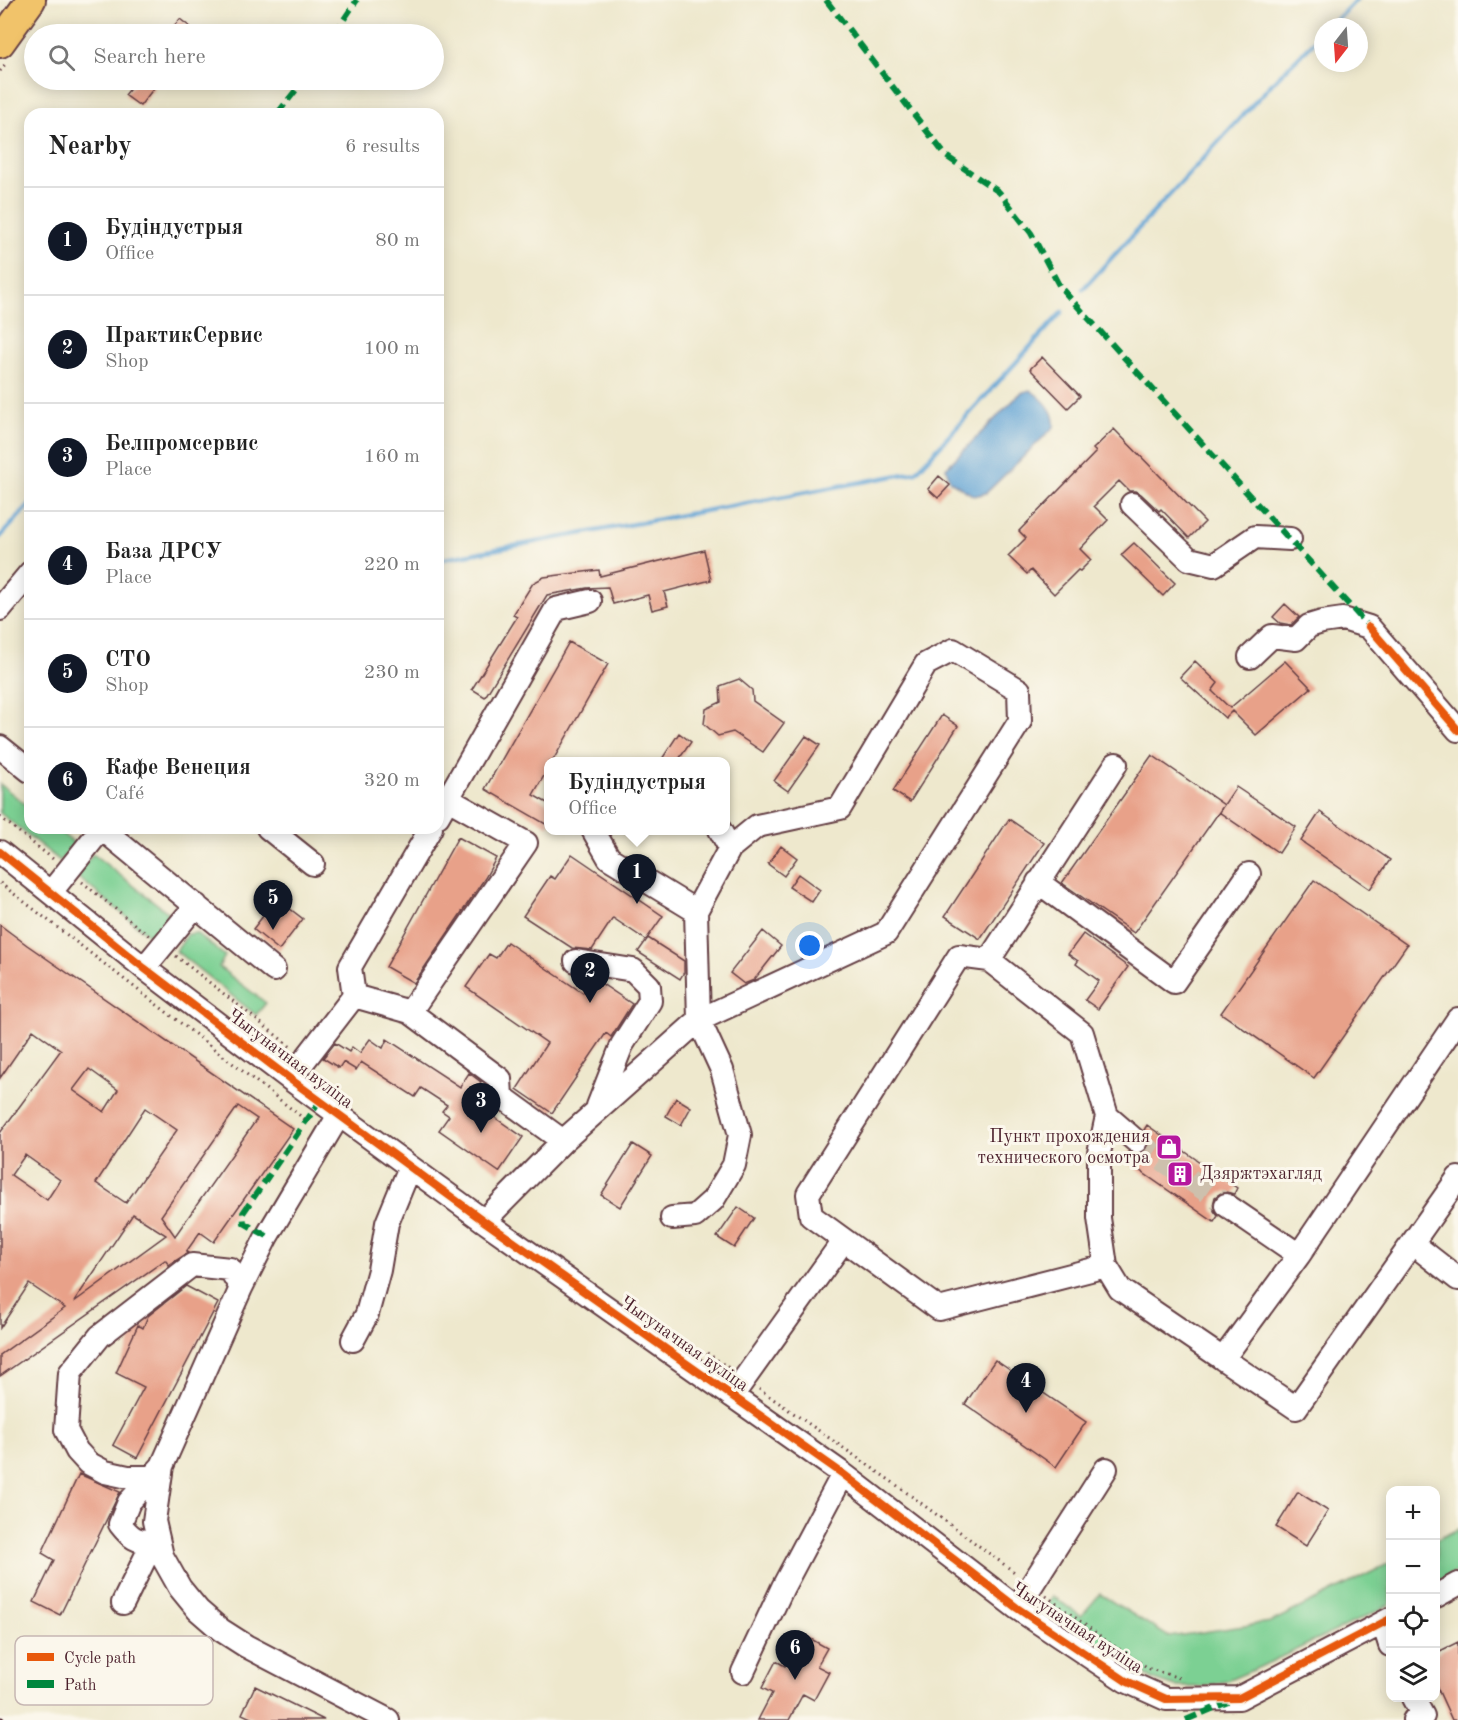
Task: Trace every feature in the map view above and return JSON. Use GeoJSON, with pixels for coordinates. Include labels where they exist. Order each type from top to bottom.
{"type":"FeatureCollection","features":[{"type":"Feature","properties":{"kind":"main road"},"geometry":{"type":"LineString","coordinates":[[0,43],[31,0]]}},
{"type":"Feature","properties":{"kind":"street"},"geometry":{"type":"LineString","coordinates":[[1132,504],[1190,559],[1214,565],[1255,537],[1290,539]]}},
{"type":"Feature","properties":{"kind":"street"},"geometry":{"type":"LineString","coordinates":[[0,609],[24,580]]}},
{"type":"Feature","properties":{"kind":"street"},"geometry":{"type":"LineString","coordinates":[[444,805],[556,609],[590,601]]}},
{"type":"Feature","properties":{"kind":"street"},"geometry":{"type":"LineString","coordinates":[[1250,657],[1272,636],[1296,639],[1309,626],[1343,619],[1369,627],[1458,730]]}},
{"type":"Feature","properties":{"kind":"street"},"geometry":{"type":"LineString","coordinates":[[484,1221],[563,1141],[699,1020],[886,933],[1020,722],[1019,690],[953,651],[926,664],[840,808],[757,826],[725,839],[696,911],[699,1020],[722,1071],[740,1135],[734,1165],[713,1200],[695,1216],[672,1218]]}},
{"type":"Feature","properties":{"kind":"street"},"geometry":{"type":"LineString","coordinates":[[0,747],[24,766]]}},
{"type":"Feature","properties":{"kind":"street"},"geometry":{"type":"LineString","coordinates":[[989,960],[1116,764]]}},
{"type":"Feature","properties":{"kind":"street"},"geometry":{"type":"LineString","coordinates":[[410,1012],[526,843],[444,807]]}},
{"type":"Feature","properties":{"kind":"street"},"geometry":{"type":"LineString","coordinates":[[51,892],[97,834]]}},
{"type":"Feature","properties":{"kind":"street"},"geometry":{"type":"LineString","coordinates":[[109,834],[274,970]]}},
{"type":"Feature","properties":{"kind":"street"},"geometry":{"type":"LineString","coordinates":[[276,834],[313,864]]}},
{"type":"Feature","properties":{"kind":"street"},"geometry":{"type":"LineString","coordinates":[[295,1071],[354,996],[350,967],[428,834]]}},
{"type":"Feature","properties":{"kind":"street"},"geometry":{"type":"LineString","coordinates":[[595,835],[609,858],[696,911]]}},
{"type":"Feature","properties":{"kind":"street","name":"Чыгуначная вуліца"},"geometry":{"type":"LineString","coordinates":[[0,852],[144,968],[295,1071],[339,1115],[484,1221],[739,1388],[843,1474],[1017,1608],[1126,1681],[1166,1698],[1239,1698],[1386,1622]]}},
{"type":"Feature","properties":{"kind":"street"},"geometry":{"type":"LineString","coordinates":[[1038,882],[1174,982],[1249,874]]}},
{"type":"Feature","properties":{"kind":"street"},"geometry":{"type":"LineString","coordinates":[[144,968],[196,905]]}},
{"type":"Feature","properties":{"kind":"street"},"geometry":{"type":"LineString","coordinates":[[1106,1266],[939,1309],[811,1216],[808,1194],[959,957],[989,960],[1082,1033],[1107,1116],[1099,1153],[1099,1218],[1106,1266],[1120,1289],[1296,1408],[1458,1178]]}},
{"type":"Feature","properties":{"kind":"street"},"geometry":{"type":"LineString","coordinates":[[576,961],[633,970],[649,987],[650,1002],[622,1045],[597,1111]]}},
{"type":"Feature","properties":{"kind":"street"},"geometry":{"type":"LineString","coordinates":[[354,996],[410,1012],[500,1079],[501,1095],[563,1141]]}},
{"type":"Feature","properties":{"kind":"street"},"geometry":{"type":"LineString","coordinates":[[1223,1359],[1299,1255],[1458,1019]]}},
{"type":"Feature","properties":{"kind":"street"},"geometry":{"type":"LineString","coordinates":[[155,1538],[141,1543],[129,1535],[120,1524],[129,1502],[157,1471],[267,1236],[339,1115]]}},
{"type":"Feature","properties":{"kind":"street"},"geometry":{"type":"LineString","coordinates":[[1107,1116],[1136,1141]]}},
{"type":"Feature","properties":{"kind":"street"},"geometry":{"type":"LineString","coordinates":[[353,1340],[367,1314],[379,1270],[387,1222],[410,1167]]}},
{"type":"Feature","properties":{"kind":"street"},"geometry":{"type":"LineString","coordinates":[[1226,1205],[1299,1255]]}},
{"type":"Feature","properties":{"kind":"street"},"geometry":{"type":"LineString","coordinates":[[739,1388],[844,1240]]}},
{"type":"Feature","properties":{"kind":"street"},"geometry":{"type":"LineString","coordinates":[[1412,1243],[1458,1279]]}},
{"type":"Feature","properties":{"kind":"street"},"geometry":{"type":"LineString","coordinates":[[157,1471],[128,1477],[105,1472],[88,1463],[77,1451],[66,1430],[70,1373],[100,1336],[192,1265],[230,1269],[241,1288]]}},
{"type":"Feature","properties":{"kind":"street"},"geometry":{"type":"LineString","coordinates":[[1017,1608],[1106,1469]]}},
{"type":"Feature","properties":{"kind":"street"},"geometry":{"type":"LineString","coordinates":[[157,1471],[155,1538],[180,1588],[198,1610],[221,1630],[246,1646],[388,1720]]}},
{"type":"Feature","properties":{"kind":"street"},"geometry":{"type":"LineString","coordinates":[[743,1672],[783,1587],[843,1474]]}},
{"type":"Feature","properties":{"kind":"street"},"geometry":{"type":"LineString","coordinates":[[123,1603],[155,1538]]}},
{"type":"Feature","properties":{"kind":"street"},"geometry":{"type":"LineString","coordinates":[[1440,1594],[1458,1584]]}},
{"type":"Feature","properties":{"kind":"street"},"geometry":{"type":"LineString","coordinates":[[1414,1720],[1423,1716],[1415,1702]]}},
{"type":"Feature","properties":{"kind":"path"},"geometry":{"type":"LineString","coordinates":[[0,817],[295,1050],[298,1062],[295,1071]]}},
{"type":"Feature","properties":{"kind":"path"},"geometry":{"type":"LineString","coordinates":[[0,883],[307,1121]]}},
{"type":"Feature","properties":{"kind":"path"},"geometry":{"type":"LineString","coordinates":[[707,1353],[739,1388],[896,1484],[1108,1642],[1150,1669],[1182,1679],[1192,1679]]}},
{"type":"Feature","properties":{"kind":"green space"},"geometry":{"type":"Polygon","coordinates":[[[0,784],[24,803],[24,832],[0,813],[0,784]]]}},
{"type":"Feature","properties":{"kind":"green space"},"geometry":{"type":"Polygon","coordinates":[[[26,834],[62,834],[75,844],[60,861],[26,834]]]}},
{"type":"Feature","properties":{"kind":"green space"},"geometry":{"type":"Polygon","coordinates":[[[93,854],[175,918],[157,942],[75,875],[93,854]]]}},
{"type":"Feature","properties":{"kind":"green space"},"geometry":{"type":"Polygon","coordinates":[[[196,933],[225,956],[219,967],[266,1003],[256,1015],[176,951],[188,934],[196,933]]]}},
{"type":"Feature","properties":{"kind":"green space"},"geometry":{"type":"Polygon","coordinates":[[[1458,1529],[1458,1571],[1440,1580],[1440,1540],[1458,1529]]]}},
{"type":"Feature","properties":{"kind":"green space"},"geometry":{"type":"Polygon","coordinates":[[[1386,1565],[1386,1607],[1260,1667],[1227,1681],[1202,1687],[1176,1687],[1155,1680],[1120,1660],[1048,1605],[1052,1596],[1081,1616],[1100,1594],[1169,1637],[1271,1622],[1386,1565]]]}},
{"type":"Feature","properties":{"kind":"water"},"geometry":{"type":"Polygon","coordinates":[[[1030,390],[1050,410],[1054,427],[986,493],[974,496],[950,481],[946,468],[1021,393],[1030,390]]]}},
{"type":"Feature","properties":{"kind":"building"},"geometry":{"type":"Polygon","coordinates":[[[180,19],[186,24],[176,24],[180,19]]]}},
{"type":"Feature","properties":{"kind":"building"},"geometry":{"type":"Polygon","coordinates":[[[129,90],[152,90],[140,106],[125,95],[129,90]]]}},
{"type":"Feature","properties":{"kind":"building"},"geometry":{"type":"Polygon","coordinates":[[[1042,357],[1080,396],[1068,408],[1030,369],[1042,357]]]}},
{"type":"Feature","properties":{"kind":"building"},"geometry":{"type":"Polygon","coordinates":[[[1114,429],[1205,522],[1189,538],[1161,509],[1159,511],[1141,494],[1129,491],[1119,481],[1094,506],[1108,520],[1080,549],[1091,560],[1054,594],[1031,570],[1027,574],[1008,556],[1026,538],[1019,531],[1096,452],[1093,449],[1114,429]]]}},
{"type":"Feature","properties":{"kind":"building"},"geometry":{"type":"Polygon","coordinates":[[[939,476],[950,485],[938,498],[928,489],[939,476]]]}},
{"type":"Feature","properties":{"kind":"building"},"geometry":{"type":"Polygon","coordinates":[[[1134,543],[1175,583],[1163,596],[1121,555],[1134,543]]]}},
{"type":"Feature","properties":{"kind":"building"},"geometry":{"type":"Polygon","coordinates":[[[704,550],[711,580],[664,592],[668,606],[652,610],[648,595],[613,604],[608,587],[547,595],[485,697],[472,689],[517,617],[513,615],[533,583],[544,577],[599,570],[600,576],[704,550]]]}},
{"type":"Feature","properties":{"kind":"building"},"geometry":{"type":"Polygon","coordinates":[[[1285,604],[1299,617],[1291,625],[1280,623],[1273,617],[1285,604]]]}},
{"type":"Feature","properties":{"kind":"building"},"geometry":{"type":"Polygon","coordinates":[[[569,642],[608,664],[555,757],[544,757],[544,776],[533,795],[544,801],[544,823],[485,789],[569,642]]]}},
{"type":"Feature","properties":{"kind":"building"},"geometry":{"type":"Polygon","coordinates":[[[1195,661],[1218,683],[1212,691],[1230,708],[1285,661],[1311,688],[1256,735],[1232,711],[1225,718],[1180,677],[1195,661]]]}},
{"type":"Feature","properties":{"kind":"building"},"geometry":{"type":"Polygon","coordinates":[[[739,679],[752,690],[753,701],[784,723],[763,752],[733,732],[718,736],[704,724],[706,709],[721,702],[720,686],[739,679]]]}},
{"type":"Feature","properties":{"kind":"building"},"geometry":{"type":"Polygon","coordinates":[[[942,715],[958,726],[910,802],[893,791],[942,715]]]}},
{"type":"Feature","properties":{"kind":"building"},"geometry":{"type":"Polygon","coordinates":[[[679,733],[691,742],[680,757],[663,757],[679,733]]]}},
{"type":"Feature","properties":{"kind":"building"},"geometry":{"type":"Polygon","coordinates":[[[806,736],[820,745],[788,791],[774,781],[806,736]]]}},
{"type":"Feature","properties":{"kind":"building"},"geometry":{"type":"Polygon","coordinates":[[[1152,755],[1224,805],[1134,933],[1062,883],[1152,755]]]}},
{"type":"Feature","properties":{"kind":"building"},"geometry":{"type":"Polygon","coordinates":[[[1236,787],[1296,827],[1279,853],[1219,812],[1236,787]]]}},
{"type":"Feature","properties":{"kind":"building"},"geometry":{"type":"Polygon","coordinates":[[[1320,812],[1390,860],[1370,889],[1301,841],[1320,812]]]}},
{"type":"Feature","properties":{"kind":"building"},"geometry":{"type":"Polygon","coordinates":[[[1009,819],[1044,843],[980,939],[945,916],[1009,819]]]}},
{"type":"Feature","properties":{"kind":"building"},"geometry":{"type":"Polygon","coordinates":[[[458,837],[496,858],[414,983],[386,967],[458,837]]]}},
{"type":"Feature","properties":{"kind":"building"},"geometry":{"type":"Polygon","coordinates":[[[781,846],[797,858],[784,876],[768,864],[781,846]]]}},
{"type":"Feature","properties":{"kind":"building"},"geometry":{"type":"Polygon","coordinates":[[[572,854],[663,916],[646,940],[613,918],[592,950],[572,948],[523,916],[550,876],[555,879],[572,854]]]}},
{"type":"Feature","properties":{"kind":"building"},"geometry":{"type":"Polygon","coordinates":[[[798,874],[820,890],[812,902],[789,887],[798,874]]]}},
{"type":"Feature","properties":{"kind":"building"},"geometry":{"type":"Polygon","coordinates":[[[1314,880],[1407,945],[1314,1078],[1221,1013],[1314,880]]]}},
{"type":"Feature","properties":{"kind":"building"},"geometry":{"type":"Polygon","coordinates":[[[285,905],[303,919],[279,950],[253,929],[267,911],[275,917],[285,905]]]}},
{"type":"Feature","properties":{"kind":"building"},"geometry":{"type":"Polygon","coordinates":[[[0,925],[293,1129],[214,1242],[200,1232],[186,1252],[188,1253],[169,1265],[165,1260],[0,1376],[0,1355],[65,1308],[29,1284],[0,1328],[0,1133],[61,1050],[33,1030],[0,1078],[0,925]],[[89,1069],[73,1090],[104,1112],[118,1090],[89,1069]],[[238,1106],[161,1216],[175,1236],[257,1119],[238,1106]],[[145,1108],[96,1183],[126,1203],[177,1130],[145,1108]],[[25,1155],[11,1175],[47,1200],[60,1180],[25,1155]],[[133,1214],[74,1302],[166,1235],[133,1214]]]}},
{"type":"Feature","properties":{"kind":"building"},"geometry":{"type":"Polygon","coordinates":[[[763,931],[781,946],[754,980],[744,984],[730,973],[763,931]]]}},
{"type":"Feature","properties":{"kind":"building"},"geometry":{"type":"Polygon","coordinates":[[[1083,934],[1128,967],[1098,1009],[1085,1000],[1099,981],[1076,964],[1078,961],[1068,954],[1083,934]]]}},
{"type":"Feature","properties":{"kind":"building"},"geometry":{"type":"Polygon","coordinates":[[[648,938],[684,961],[684,972],[680,979],[638,952],[648,938]]]}},
{"type":"Feature","properties":{"kind":"building"},"geometry":{"type":"Polygon","coordinates":[[[507,942],[583,993],[593,978],[632,1004],[611,1037],[606,1033],[552,1113],[517,1089],[547,1043],[466,987],[489,954],[496,958],[507,942]]]}},
{"type":"Feature","properties":{"kind":"building"},"geometry":{"type":"Polygon","coordinates":[[[370,1039],[383,1048],[387,1039],[460,1087],[469,1073],[481,1082],[477,1087],[483,1091],[474,1103],[523,1137],[499,1172],[439,1130],[449,1116],[442,1111],[447,1105],[421,1088],[415,1097],[361,1062],[356,1070],[343,1062],[339,1068],[323,1058],[335,1043],[349,1052],[352,1047],[360,1053],[370,1039]]]}},
{"type":"Feature","properties":{"kind":"building"},"geometry":{"type":"Polygon","coordinates":[[[676,1098],[691,1107],[681,1125],[666,1116],[676,1098]]]}},
{"type":"Feature","properties":{"kind":"building","name":"Дзяржтэхагляд"},"geometry":{"type":"Polygon","coordinates":[[[1147,1125],[1237,1188],[1234,1194],[1226,1192],[1215,1197],[1213,1205],[1218,1216],[1214,1222],[1123,1159],[1128,1152],[1140,1154],[1147,1149],[1149,1137],[1144,1130],[1147,1125]]]}},
{"type":"Feature","properties":{"kind":"building"},"geometry":{"type":"Polygon","coordinates":[[[633,1144],[652,1156],[620,1207],[601,1195],[633,1144]]]}},
{"type":"Feature","properties":{"kind":"building"},"geometry":{"type":"Polygon","coordinates":[[[738,1207],[754,1218],[734,1248],[717,1237],[738,1207]]]}},
{"type":"Feature","properties":{"kind":"building"},"geometry":{"type":"Polygon","coordinates":[[[186,1286],[218,1303],[137,1458],[113,1445],[144,1387],[116,1373],[138,1325],[143,1328],[148,1316],[186,1286]]]}},
{"type":"Feature","properties":{"kind":"building"},"geometry":{"type":"Polygon","coordinates":[[[995,1360],[1086,1422],[1056,1467],[965,1404],[995,1360]]]}},
{"type":"Feature","properties":{"kind":"building"},"geometry":{"type":"Polygon","coordinates":[[[79,1474],[120,1492],[60,1615],[34,1602],[54,1560],[42,1553],[79,1474]]]}},
{"type":"Feature","properties":{"kind":"building"},"geometry":{"type":"Polygon","coordinates":[[[1298,1492],[1328,1511],[1306,1546],[1276,1527],[1298,1492]]]}},
{"type":"Feature","properties":{"kind":"building"},"geometry":{"type":"Polygon","coordinates":[[[802,1634],[827,1648],[817,1666],[829,1672],[814,1700],[803,1694],[789,1720],[758,1720],[772,1693],[762,1688],[776,1661],[785,1666],[802,1634]]]}},
{"type":"Feature","properties":{"kind":"building"},"geometry":{"type":"Polygon","coordinates":[[[1458,1642],[1458,1720],[1452,1720],[1440,1694],[1440,1651],[1458,1642]]]}},
{"type":"Feature","properties":{"kind":"building"},"geometry":{"type":"Polygon","coordinates":[[[255,1686],[324,1720],[255,1720],[242,1714],[255,1686]]]}},
{"type":"Feature","properties":{"kind":"waterway"},"geometry":{"type":"LineString","coordinates":[[1338,18],[1356,0]]}},
{"type":"Feature","properties":{"kind":"waterway"},"geometry":{"type":"LineString","coordinates":[[1083,289],[1277,78],[1314,42]]}},
{"type":"Feature","properties":{"kind":"waterway"},"geometry":{"type":"LineString","coordinates":[[444,559],[916,472],[1062,312]]}},
{"type":"Feature","properties":{"kind":"waterway"},"geometry":{"type":"LineString","coordinates":[[0,537],[24,511]]}},
{"type":"Feature","properties":{"kind":"tunnel"},"geometry":{"type":"LineString","coordinates":[[1136,1141],[1226,1205]]}},
{"type":"Feature","properties":{"kind":"marked path"},"geometry":{"type":"LineString","coordinates":[[341,24],[357,0]]}},
{"type":"Feature","properties":{"kind":"marked path"},"geometry":{"type":"LineString","coordinates":[[826,0],[946,156],[999,192],[1031,233],[1060,287],[1369,627]]}},
{"type":"Feature","properties":{"kind":"marked path"},"geometry":{"type":"LineString","coordinates":[[282,108],[296,90]]}},
{"type":"Feature","properties":{"kind":"marked path"},"geometry":{"type":"LineString","coordinates":[[267,1236],[244,1223],[243,1213],[320,1101]]}},
{"type":"Feature","properties":{"kind":"marked path"},"geometry":{"type":"LineString","coordinates":[[1186,1720],[1228,1702]]}},
{"type":"Feature","properties":{"kind":"cycle path"},"geometry":{"type":"LineString","coordinates":[[1369,627],[1458,730]]}},
{"type":"Feature","properties":{"kind":"cycle path"},"geometry":{"type":"LineString","coordinates":[[0,852],[144,968],[290,1079],[484,1221],[843,1474],[1017,1608],[1126,1681],[1166,1699],[1239,1698],[1386,1621]]}},
{"type":"Feature","properties":{"kind":"place","name":"Будіндустрыя"},"geometry":{"type":"Point","coordinates":[637,904]}},
{"type":"Feature","properties":{"kind":"place","name":"СТО"},"geometry":{"type":"Point","coordinates":[273,930]}},
{"type":"Feature","properties":{"kind":"place","name":"ПрактикСервис"},"geometry":{"type":"Point","coordinates":[590,1003]}},
{"type":"Feature","properties":{"kind":"place","name":"Белпромсервис"},"geometry":{"type":"Point","coordinates":[481,1133]}},
{"type":"Feature","properties":{"kind":"place","name":"Пункт прохождения технического осмотра"},"geometry":{"type":"Point","coordinates":[1169,1147]}},
{"type":"Feature","properties":{"kind":"place","name":"Дзяржтэхагляд"},"geometry":{"type":"Point","coordinates":[1180,1174]}},
{"type":"Feature","properties":{"kind":"place","name":"База ДРСУ"},"geometry":{"type":"Point","coordinates":[1026,1413]}},
{"type":"Feature","properties":{"kind":"place","name":"Кафе Венеция"},"geometry":{"type":"Point","coordinates":[795,1680]}}]}
